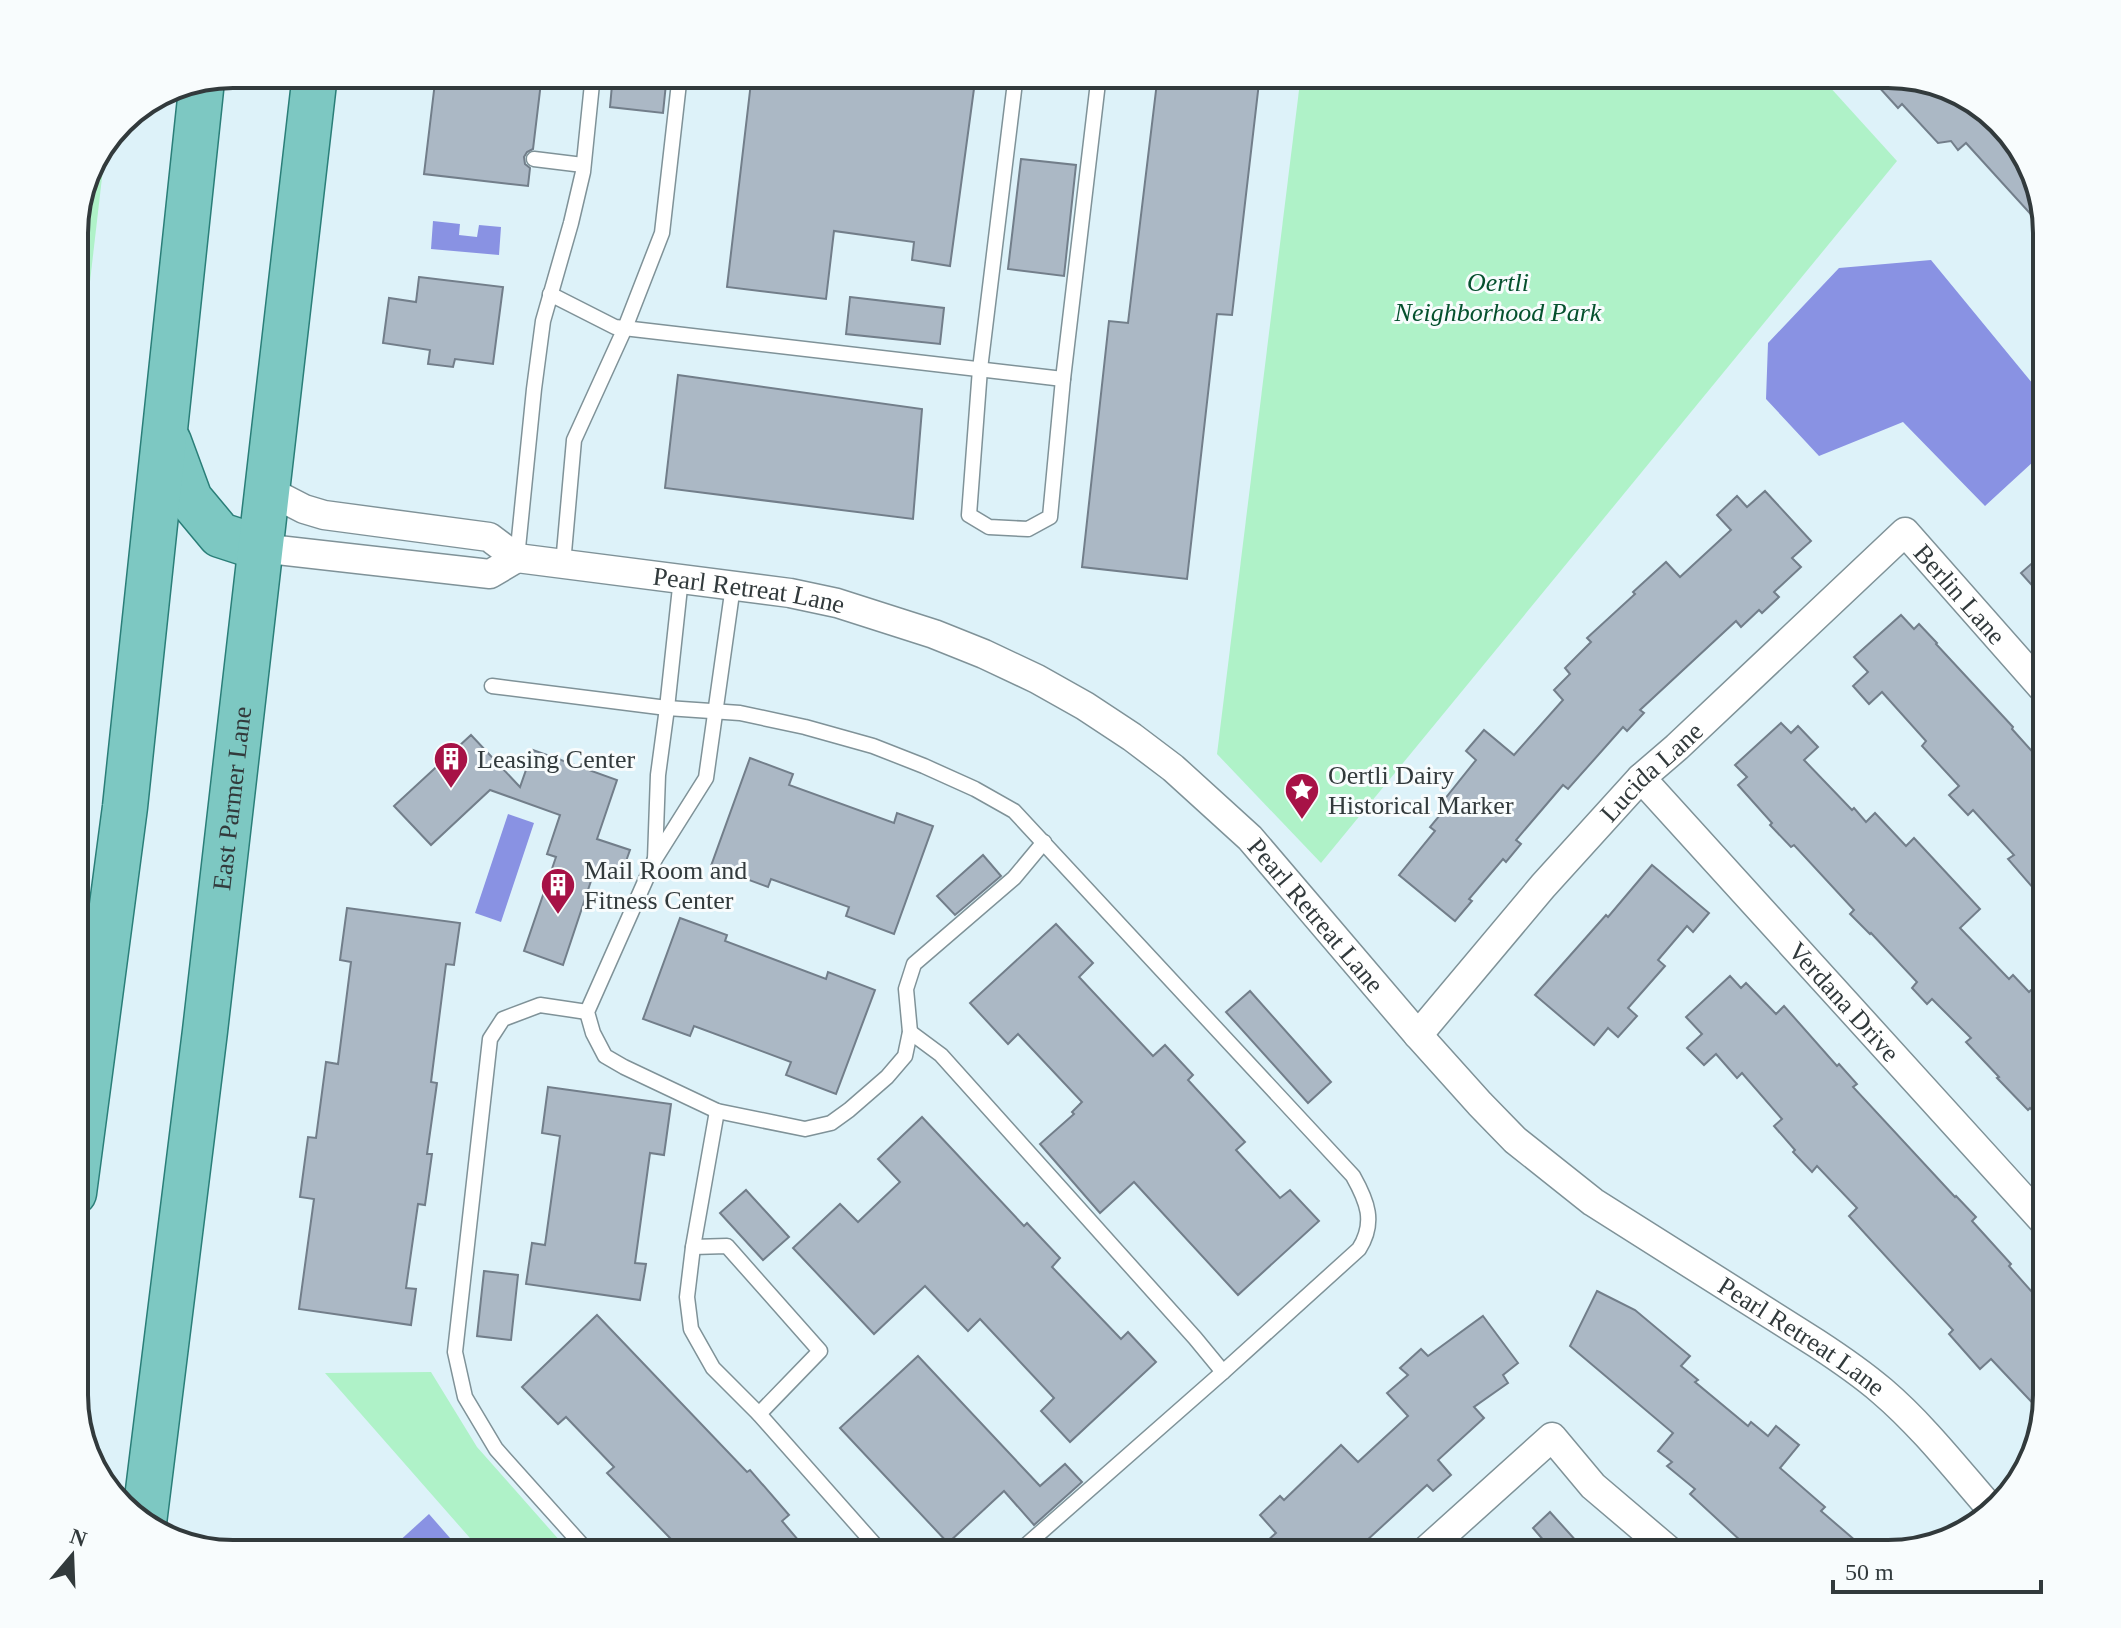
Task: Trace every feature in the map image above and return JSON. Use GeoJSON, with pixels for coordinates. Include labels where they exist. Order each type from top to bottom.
{"type":"FeatureCollection","features":[{"type":"Feature","properties":{"kind":"main road","name":"East Parmer Lane"},"geometry":{"type":"LineString","coordinates":[[146,1510],[205,1031],[313,88]]}},
{"type":"Feature","properties":{"kind":"main road"},"geometry":{"type":"LineString","coordinates":[[88,1087],[125,807],[201,92]]}},
{"type":"Feature","properties":{"kind":"main road"},"geometry":{"type":"LineString","coordinates":[[165,432],[190,499],[220,535],[260,548]]}},
{"type":"Feature","properties":{"kind":"street","name":"Pearl Retreat Lane"},"geometry":{"type":"LineString","coordinates":[[267,490],[304,509],[324,515],[489,537],[517,558],[790,593],[837,603],[934,634],[984,654],[1037,679],[1096,713],[1173,768],[1250,838],[1418,1035],[1506,1131],[1593,1202],[1816,1343],[1883,1392],[1916,1424],[1985,1502]]}},
{"type":"Feature","properties":{"kind":"street","name":"Berlin Lane"},"geometry":{"type":"LineString","coordinates":[[1905,532],[2033,677]]}},
{"type":"Feature","properties":{"kind":"street","name":"Lucida Lane"},"geometry":{"type":"LineString","coordinates":[[1418,1035],[1543,886],[1641,778],[1905,532]]}},
{"type":"Feature","properties":{"kind":"street"},"geometry":{"type":"LineString","coordinates":[[260,548],[490,574],[517,558]]}},
{"type":"Feature","properties":{"kind":"street","name":"Verdana Drive"},"geometry":{"type":"LineString","coordinates":[[1641,778],[2033,1210]]}},
{"type":"Feature","properties":{"kind":"street"},"geometry":{"type":"LineString","coordinates":[[1438,1540],[1552,1437],[1593,1486],[1657,1540]]}},
{"type":"Feature","properties":{"kind":"lane"},"geometry":{"type":"LineString","coordinates":[[517,558],[543,321],[571,223],[583,165],[591,88]]}},
{"type":"Feature","properties":{"kind":"lane"},"geometry":{"type":"LineString","coordinates":[[563,564],[574,440],[625,328],[662,233],[678,88]]}},
{"type":"Feature","properties":{"kind":"lane"},"geometry":{"type":"LineString","coordinates":[[1014,88],[980,369],[969,515],[989,527],[1028,529],[1050,517],[1097,88]]}},
{"type":"Feature","properties":{"kind":"lane"},"geometry":{"type":"LineString","coordinates":[[534,159],[583,165]]}},
{"type":"Feature","properties":{"kind":"lane"},"geometry":{"type":"LineString","coordinates":[[550,294],[615,327],[1063,379]]}},
{"type":"Feature","properties":{"kind":"lane"},"geometry":{"type":"LineString","coordinates":[[655,859],[658,775],[681,578]]}},
{"type":"Feature","properties":{"kind":"lane"},"geometry":{"type":"LineString","coordinates":[[733,586],[706,778],[655,859],[587,1012],[605,1056],[717,1111],[805,1129],[831,1123],[887,1077],[905,1056],[910,1032],[906,989],[914,964],[1003,889],[1044,842]]}},
{"type":"Feature","properties":{"kind":"lane"},"geometry":{"type":"LineString","coordinates":[[492,686],[667,708],[740,713],[805,727],[873,746],[924,766],[1014,811],[1353,1176],[1365,1196],[1369,1226],[1366,1239],[1359,1249],[1032,1540]]}},
{"type":"Feature","properties":{"kind":"lane"},"geometry":{"type":"LineString","coordinates":[[577,1540],[496,1449],[465,1397],[455,1352],[490,1039],[503,1019],[540,1005],[587,1012]]}},
{"type":"Feature","properties":{"kind":"lane"},"geometry":{"type":"LineString","coordinates":[[910,1032],[941,1055],[1223,1372]]}},
{"type":"Feature","properties":{"kind":"lane"},"geometry":{"type":"LineString","coordinates":[[717,1111],[687,1297],[691,1329],[713,1368],[759,1414],[871,1540]]}},
{"type":"Feature","properties":{"kind":"lane"},"geometry":{"type":"LineString","coordinates":[[693,1247],[727,1246],[820,1351],[759,1414]]}},
{"type":"Feature","properties":{"kind":"green space","name":"Oertli Neighborhood Park"},"geometry":{"type":"Polygon","coordinates":[[[1299,88],[1831,88],[1897,161],[1321,863],[1217,754],[1299,88]]]}},
{"type":"Feature","properties":{"kind":"green space"},"geometry":{"type":"Polygon","coordinates":[[[103,169],[88,299],[88,224],[93,196],[103,169]]]}},
{"type":"Feature","properties":{"kind":"green space"},"geometry":{"type":"Polygon","coordinates":[[[431,1372],[477,1447],[559,1540],[472,1540],[325,1373],[431,1372]]]}},
{"type":"Feature","properties":{"kind":"water"},"geometry":{"type":"Polygon","coordinates":[[[433,221],[460,224],[459,235],[477,237],[479,225],[501,227],[499,255],[431,249],[433,221]]]}},
{"type":"Feature","properties":{"kind":"water"},"geometry":{"type":"Polygon","coordinates":[[[1931,260],[2033,384],[2033,462],[1985,506],[1903,422],[1819,456],[1766,399],[1768,343],[1839,268],[1931,260]]]}},
{"type":"Feature","properties":{"kind":"water"},"geometry":{"type":"Polygon","coordinates":[[[508,814],[534,823],[501,922],[475,913],[508,814]]]}},
{"type":"Feature","properties":{"kind":"water"},"geometry":{"type":"Polygon","coordinates":[[[429,1514],[452,1540],[400,1540],[429,1514]]]}},
{"type":"Feature","properties":{"kind":"building"},"geometry":{"type":"Polygon","coordinates":[[[434,88],[540,88],[533,149],[524,157],[525,164],[530,168],[528,186],[424,174],[434,88]]]}},
{"type":"Feature","properties":{"kind":"building"},"geometry":{"type":"Polygon","coordinates":[[[612,88],[666,88],[663,113],[610,107],[612,88]]]}},
{"type":"Feature","properties":{"kind":"building"},"geometry":{"type":"Polygon","coordinates":[[[750,88],[974,88],[950,266],[912,260],[914,242],[834,231],[826,299],[727,287],[750,88]]]}},
{"type":"Feature","properties":{"kind":"building"},"geometry":{"type":"Polygon","coordinates":[[[1156,88],[1258,88],[1232,315],[1217,314],[1187,579],[1082,567],[1109,321],[1128,323],[1156,88]]]}},
{"type":"Feature","properties":{"kind":"building"},"geometry":{"type":"Polygon","coordinates":[[[1880,88],[1897,88],[1934,96],[1976,118],[2009,153],[2022,178],[2032,216],[1966,143],[1958,150],[1951,141],[1938,143],[1902,104],[1898,108],[1880,88]]]}},
{"type":"Feature","properties":{"kind":"building"},"geometry":{"type":"Polygon","coordinates":[[[1021,159],[1076,165],[1064,276],[1008,269],[1021,159]]]}},
{"type":"Feature","properties":{"kind":"building"},"geometry":{"type":"Polygon","coordinates":[[[419,277],[503,287],[493,364],[455,359],[453,367],[428,364],[430,350],[383,343],[389,298],[416,302],[419,277]]]}},
{"type":"Feature","properties":{"kind":"building"},"geometry":{"type":"Polygon","coordinates":[[[850,297],[944,308],[940,344],[846,334],[850,297]]]}},
{"type":"Feature","properties":{"kind":"building"},"geometry":{"type":"Polygon","coordinates":[[[678,375],[922,409],[913,519],[665,488],[678,375]]]}},
{"type":"Feature","properties":{"kind":"building"},"geometry":{"type":"Polygon","coordinates":[[[1765,491],[1811,541],[1792,558],[1801,567],[1774,592],[1779,597],[1741,627],[1736,621],[1640,710],[1644,713],[1627,731],[1623,727],[1568,789],[1563,785],[1516,840],[1521,844],[1506,862],[1503,859],[1455,921],[1399,875],[1435,831],[1430,827],[1445,809],[1440,805],[1476,760],[1466,751],[1484,730],[1514,755],[1563,700],[1554,690],[1570,674],[1565,668],[1591,642],[1587,638],[1666,562],[1680,577],[1731,530],[1717,515],[1737,496],[1747,507],[1765,491]]]}},
{"type":"Feature","properties":{"kind":"building"},"geometry":{"type":"Polygon","coordinates":[[[2033,562],[2033,586],[2021,573],[2033,562]]]}},
{"type":"Feature","properties":{"kind":"building"},"geometry":{"type":"Polygon","coordinates":[[[1901,615],[1914,629],[1919,624],[2033,752],[2033,888],[2008,859],[2014,855],[1973,810],[1968,815],[1949,795],[1959,786],[1922,746],[1926,741],[1882,692],[1869,704],[1853,686],[1868,672],[1854,657],[1901,615]]]}},
{"type":"Feature","properties":{"kind":"building"},"geometry":{"type":"Polygon","coordinates":[[[1781,723],[1791,733],[1798,726],[1818,747],[1804,760],[1852,810],[1854,808],[1866,822],[1875,813],[1906,846],[1914,838],[1980,909],[1960,928],[2009,979],[2013,975],[2029,992],[2033,988],[2033,1111],[2028,1110],[1966,1042],[1971,1038],[1932,999],[1927,1004],[1912,988],[1917,982],[1850,914],[1854,910],[1794,845],[1791,847],[1770,825],[1772,823],[1738,785],[1747,777],[1735,765],[1781,723]]]}},
{"type":"Feature","properties":{"kind":"building"},"geometry":{"type":"Polygon","coordinates":[[[471,735],[520,787],[533,750],[617,780],[597,839],[630,850],[619,881],[594,872],[563,965],[524,951],[556,857],[547,854],[560,815],[490,790],[431,845],[394,806],[471,735]]]}},
{"type":"Feature","properties":{"kind":"building"},"geometry":{"type":"Polygon","coordinates":[[[750,758],[793,774],[789,785],[894,823],[897,813],[933,826],[894,934],[846,916],[849,907],[771,879],[768,887],[711,866],[750,758]]]}},
{"type":"Feature","properties":{"kind":"building"},"geometry":{"type":"Polygon","coordinates":[[[983,855],[1001,876],[955,915],[937,896],[983,855]]]}},
{"type":"Feature","properties":{"kind":"building"},"geometry":{"type":"Polygon","coordinates":[[[1652,865],[1709,913],[1693,932],[1687,926],[1658,960],[1665,966],[1628,1008],[1637,1016],[1618,1037],[1608,1028],[1594,1045],[1535,995],[1652,865]]]}},
{"type":"Feature","properties":{"kind":"building"},"geometry":{"type":"Polygon","coordinates":[[[347,908],[460,923],[454,965],[446,964],[431,1082],[437,1083],[427,1154],[432,1154],[425,1205],[418,1204],[406,1288],[416,1289],[411,1325],[299,1309],[314,1199],[300,1197],[308,1137],[316,1138],[326,1062],[338,1064],[351,962],[340,960],[347,908]]]}},
{"type":"Feature","properties":{"kind":"building"},"geometry":{"type":"Polygon","coordinates":[[[680,918],[727,935],[725,941],[826,979],[828,972],[875,990],[836,1094],[786,1075],[791,1062],[694,1026],[690,1036],[643,1019],[680,918]]]}},
{"type":"Feature","properties":{"kind":"building"},"geometry":{"type":"Polygon","coordinates":[[[1056,924],[1093,963],[1079,977],[1153,1056],[1165,1045],[1193,1075],[1188,1080],[1245,1142],[1236,1150],[1280,1198],[1290,1190],[1319,1221],[1238,1295],[1134,1182],[1100,1213],[1040,1144],[1074,1114],[1072,1112],[1082,1102],[1018,1034],[1008,1044],[970,1003],[1056,924]]]}},
{"type":"Feature","properties":{"kind":"building"},"geometry":{"type":"Polygon","coordinates":[[[1730,976],[1741,988],[1746,983],[1776,1014],[1784,1006],[1857,1084],[1853,1087],[1976,1217],[1972,1221],[2033,1293],[2033,1404],[1991,1359],[1980,1369],[1949,1334],[1953,1330],[1849,1216],[1857,1208],[1817,1166],[1812,1172],[1793,1152],[1795,1150],[1774,1126],[1782,1119],[1742,1073],[1737,1078],[1716,1054],[1704,1065],[1687,1048],[1702,1034],[1686,1017],[1730,976]]]}},
{"type":"Feature","properties":{"kind":"building"},"geometry":{"type":"Polygon","coordinates":[[[1250,991],[1331,1082],[1308,1103],[1226,1012],[1250,991]]]}},
{"type":"Feature","properties":{"kind":"building"},"geometry":{"type":"Polygon","coordinates":[[[548,1087],[671,1104],[664,1155],[650,1153],[635,1263],[646,1264],[640,1300],[526,1284],[532,1243],[545,1245],[560,1136],[542,1133],[548,1087]]]}},
{"type":"Feature","properties":{"kind":"building"},"geometry":{"type":"Polygon","coordinates":[[[922,1117],[1024,1226],[1027,1223],[1060,1258],[1052,1267],[1121,1339],[1128,1332],[1156,1362],[1070,1442],[1041,1411],[1054,1398],[980,1319],[968,1331],[925,1286],[874,1334],[793,1248],[840,1204],[858,1222],[900,1182],[878,1159],[922,1117]]]}},
{"type":"Feature","properties":{"kind":"building"},"geometry":{"type":"Polygon","coordinates":[[[746,1190],[789,1237],[763,1260],[720,1213],[746,1190]]]}},
{"type":"Feature","properties":{"kind":"building"},"geometry":{"type":"Polygon","coordinates":[[[484,1271],[518,1275],[511,1340],[477,1336],[484,1271]]]}},
{"type":"Feature","properties":{"kind":"building"},"geometry":{"type":"Polygon","coordinates":[[[1597,1291],[1635,1310],[1690,1356],[1681,1366],[1698,1380],[1695,1382],[1748,1426],[1751,1422],[1768,1436],[1776,1426],[1799,1445],[1780,1468],[1825,1507],[1821,1511],[1855,1540],[1740,1540],[1690,1494],[1695,1489],[1667,1466],[1672,1462],[1658,1451],[1673,1433],[1570,1346],[1597,1291]]]}},
{"type":"Feature","properties":{"kind":"building"},"geometry":{"type":"Polygon","coordinates":[[[597,1315],[747,1472],[750,1470],[789,1515],[782,1521],[798,1540],[668,1540],[670,1538],[607,1473],[614,1467],[566,1417],[558,1424],[522,1387],[597,1315]]]}},
{"type":"Feature","properties":{"kind":"building"},"geometry":{"type":"Polygon","coordinates":[[[1483,1316],[1518,1363],[1503,1375],[1508,1383],[1474,1407],[1484,1418],[1438,1460],[1451,1475],[1433,1491],[1427,1485],[1367,1540],[1268,1540],[1276,1533],[1260,1515],[1280,1496],[1284,1500],[1341,1445],[1358,1462],[1408,1416],[1387,1393],[1408,1375],[1400,1368],[1421,1349],[1428,1356],[1483,1316]]]}},
{"type":"Feature","properties":{"kind":"building"},"geometry":{"type":"Polygon","coordinates":[[[918,1356],[1040,1486],[1065,1464],[1082,1482],[1034,1525],[1004,1491],[951,1540],[945,1540],[840,1428],[918,1356]]]}},
{"type":"Feature","properties":{"kind":"building"},"geometry":{"type":"Polygon","coordinates":[[[1550,1512],[1575,1540],[1543,1540],[1533,1528],[1550,1512]]]}},
{"type":"Feature","properties":{"kind":"place","name":"Leasing Center"},"geometry":{"type":"Point","coordinates":[451,790]}},
{"type":"Feature","properties":{"kind":"place","name":"Oertli Dairy Historical Marker"},"geometry":{"type":"Point","coordinates":[1302,821]}},
{"type":"Feature","properties":{"kind":"place","name":"Mail Room and Fitness Center"},"geometry":{"type":"Point","coordinates":[558,916]}}]}
